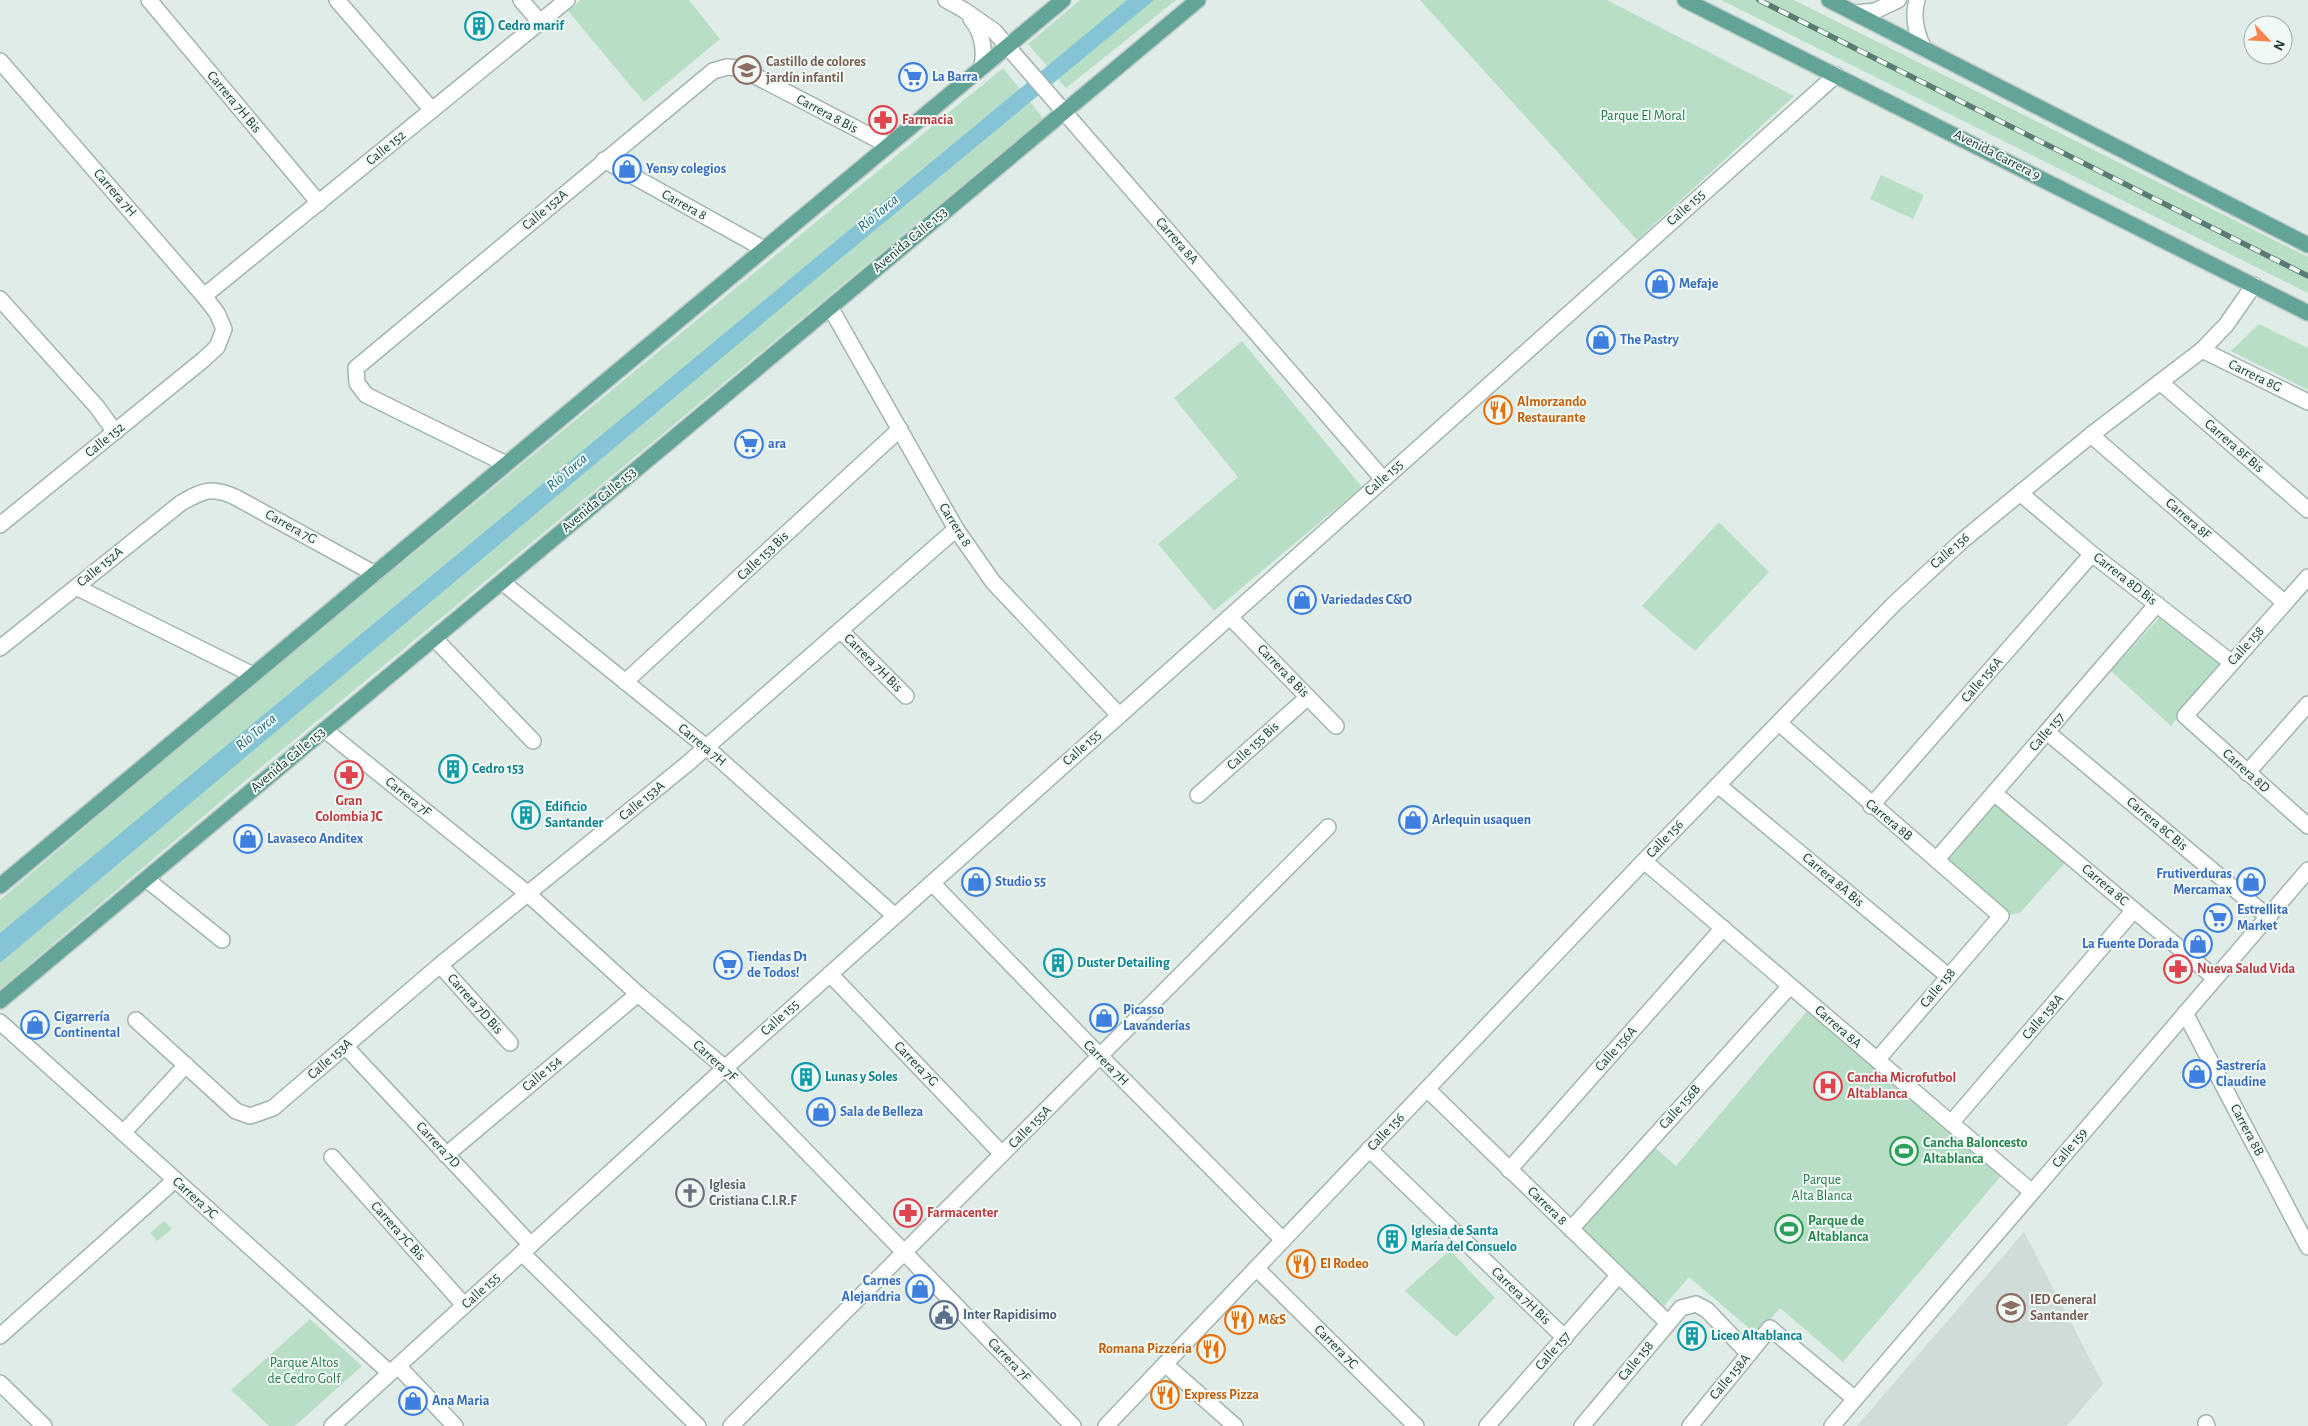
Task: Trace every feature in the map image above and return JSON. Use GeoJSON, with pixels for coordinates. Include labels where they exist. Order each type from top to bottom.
{"type":"FeatureCollection","features":[{"type":"Feature","properties":{"kind":"main road"},"geometry":{"type":"LineString","coordinates":[[0,886],[1063,0]]}},
{"type":"Feature","properties":{"kind":"main road","name":"Avenida Calle 153"},"geometry":{"type":"LineString","coordinates":[[0,1001],[1198,0]]}},
{"type":"Feature","properties":{"kind":"main road","name":"Avenida Carrera 9"},"geometry":{"type":"LineString","coordinates":[[1685,0],[2308,313]]}},
{"type":"Feature","properties":{"kind":"main road"},"geometry":{"type":"LineString","coordinates":[[1829,0],[2308,245]]}},
{"type":"Feature","properties":{"kind":"street","name":"Carrera 7H Bis"},"geometry":{"type":"LineString","coordinates":[[148,0],[319,203]]}},
{"type":"Feature","properties":{"kind":"street"},"geometry":{"type":"LineString","coordinates":[[337,0],[432,110]]}},
{"type":"Feature","properties":{"kind":"street"},"geometry":{"type":"LineString","coordinates":[[521,0],[540,22]]}},
{"type":"Feature","properties":{"kind":"street","name":"Calle 152"},"geometry":{"type":"LineString","coordinates":[[204,296],[567,0]]}},
{"type":"Feature","properties":{"kind":"street","name":"Carrera 8A"},"geometry":{"type":"LineString","coordinates":[[946,0],[994,31],[1383,479]]}},
{"type":"Feature","properties":{"kind":"street"},"geometry":{"type":"LineString","coordinates":[[1856,13],[1875,11],[1898,0]]}},
{"type":"Feature","properties":{"kind":"street"},"geometry":{"type":"LineString","coordinates":[[1917,0],[1914,17],[1924,49]]}},
{"type":"Feature","properties":{"kind":"street","name":"Carrera 8A"},"geometry":{"type":"LineString","coordinates":[[964,10],[981,35],[984,53],[982,67]]}},
{"type":"Feature","properties":{"kind":"street","name":"Carrera 7H"},"geometry":{"type":"LineString","coordinates":[[0,61],[204,296],[217,313],[224,329]]}},
{"type":"Feature","properties":{"kind":"street","name":"Calle 152A"},"geometry":{"type":"LineString","coordinates":[[506,464],[366,395],[357,383],[356,368],[713,71],[727,67],[740,68]]}},
{"type":"Feature","properties":{"kind":"street","name":"Carrera 8 Bis"},"geometry":{"type":"LineString","coordinates":[[740,68],[888,145]]}},
{"type":"Feature","properties":{"kind":"street","name":"Calle 155"},"geometry":{"type":"LineString","coordinates":[[332,1426],[725,1068],[1836,75]]}},
{"type":"Feature","properties":{"kind":"street","name":"Carrera 8"},"geometry":{"type":"LineString","coordinates":[[604,160],[764,249]]}},
{"type":"Feature","properties":{"kind":"street","name":"Calle 156"},"geometry":{"type":"LineString","coordinates":[[1108,1425],[1644,861],[1928,570],[2091,435],[2202,350],[2226,325],[2254,285]]}},
{"type":"Feature","properties":{"kind":"street"},"geometry":{"type":"LineString","coordinates":[[0,299],[97,407],[115,432]]}},
{"type":"Feature","properties":{"kind":"street","name":"Carrera 8"},"geometry":{"type":"LineString","coordinates":[[830,307],[956,529],[993,582],[1119,715]]}},
{"type":"Feature","properties":{"kind":"street","name":"Calle 152"},"geometry":{"type":"LineString","coordinates":[[0,525],[217,347],[224,329]]}},
{"type":"Feature","properties":{"kind":"street","name":"Carrera 8G"},"geometry":{"type":"LineString","coordinates":[[2202,350],[2308,402]]}},
{"type":"Feature","properties":{"kind":"street","name":"Carrera 8F Bis"},"geometry":{"type":"LineString","coordinates":[[2160,382],[2308,510]]}},
{"type":"Feature","properties":{"kind":"street","name":"Calle 153 Bis"},"geometry":{"type":"LineString","coordinates":[[625,682],[900,430]]}},
{"type":"Feature","properties":{"kind":"street","name":"Carrera 8F"},"geometry":{"type":"LineString","coordinates":[[2091,435],[2285,603]]}},
{"type":"Feature","properties":{"kind":"street","name":"Calle 152A"},"geometry":{"type":"LineString","coordinates":[[0,648],[181,503],[204,491]]}},
{"type":"Feature","properties":{"kind":"street","name":"Carrera 7G"},"geometry":{"type":"LineString","coordinates":[[204,491],[222,491],[237,498],[375,574]]}},
{"type":"Feature","properties":{"kind":"street","name":"Carrera 8D Bis"},"geometry":{"type":"LineString","coordinates":[[2020,493],[2092,554],[2232,663]]}},
{"type":"Feature","properties":{"kind":"street","name":"Calle 153A"},"geometry":{"type":"LineString","coordinates":[[186,1065],[236,1111],[250,1116],[272,1108],[440,965],[706,747],[956,529]]}},
{"type":"Feature","properties":{"kind":"street","name":"Calle 156A"},"geometry":{"type":"LineString","coordinates":[[1871,806],[2092,554]]}},
{"type":"Feature","properties":{"kind":"street","name":"Calle 158"},"geometry":{"type":"LineString","coordinates":[[2184,716],[2308,577]]}},
{"type":"Feature","properties":{"kind":"street","name":"Carrera 7H"},"geometry":{"type":"LineString","coordinates":[[502,582],[706,747],[895,916]]}},
{"type":"Feature","properties":{"kind":"street"},"geometry":{"type":"LineString","coordinates":[[76,587],[253,675]]}},
{"type":"Feature","properties":{"kind":"street","name":"Calle 157"},"geometry":{"type":"LineString","coordinates":[[1937,859],[2157,604]]}},
{"type":"Feature","properties":{"kind":"street","name":"Carrera 8 Bis"},"geometry":{"type":"LineString","coordinates":[[1230,617],[1336,726]]}},
{"type":"Feature","properties":{"kind":"street","name":"Carrera 7H Bis"},"geometry":{"type":"LineString","coordinates":[[840,630],[906,696]]}},
{"type":"Feature","properties":{"kind":"street"},"geometry":{"type":"LineString","coordinates":[[434,638],[533,741]]}},
{"type":"Feature","properties":{"kind":"street","name":"Calle 155 Bis"},"geometry":{"type":"LineString","coordinates":[[1198,794],[1308,697]]}},
{"type":"Feature","properties":{"kind":"street"},"geometry":{"type":"LineString","coordinates":[[2247,773],[2308,704]]}},
{"type":"Feature","properties":{"kind":"street","name":"Carrera 8D"},"geometry":{"type":"LineString","coordinates":[[2184,716],[2308,826]]}},
{"type":"Feature","properties":{"kind":"street","name":"Carrera 8B"},"geometry":{"type":"LineString","coordinates":[[1779,723],[1871,806],[1937,859],[2001,916]]}},
{"type":"Feature","properties":{"kind":"street","name":"Carrera 7F"},"geometry":{"type":"LineString","coordinates":[[325,730],[528,893],[638,994],[725,1068],[1073,1426]]}},
{"type":"Feature","properties":{"kind":"street","name":"Carrera 8C Bis"},"geometry":{"type":"LineString","coordinates":[[2047,732],[2268,917]]}},
{"type":"Feature","properties":{"kind":"street","name":"Carrera 8A Bis"},"geometry":{"type":"LineString","coordinates":[[1718,785],[1948,976]]}},
{"type":"Feature","properties":{"kind":"street","name":"Carrera 8C"},"geometry":{"type":"LineString","coordinates":[[1994,792],[2215,978]]}},
{"type":"Feature","properties":{"kind":"street","name":"Calle 155A"},"geometry":{"type":"LineString","coordinates":[[731,1426],[1328,827]]}},
{"type":"Feature","properties":{"kind":"street","name":"Carrera 8A"},"geometry":{"type":"LineString","coordinates":[[1644,861],[2032,1192]]}},
{"type":"Feature","properties":{"kind":"street","name":"Calle 159"},"geometry":{"type":"LineString","coordinates":[[1832,1426],[2308,870]]}},
{"type":"Feature","properties":{"kind":"street"},"geometry":{"type":"LineString","coordinates":[[146,879],[222,940]]}},
{"type":"Feature","properties":{"kind":"street","name":"Carrera 7H"},"geometry":{"type":"LineString","coordinates":[[932,883],[1283,1240]]}},
{"type":"Feature","properties":{"kind":"street","name":"Calle 158A"},"geometry":{"type":"LineString","coordinates":[[1952,1124],[2134,910]]}},
{"type":"Feature","properties":{"kind":"street","name":"Calle 158"},"geometry":{"type":"LineString","coordinates":[[1877,1060],[2001,916]]}},
{"type":"Feature","properties":{"kind":"street","name":"Calle 156A"},"geometry":{"type":"LineString","coordinates":[[1509,1170],[1723,928]]}},
{"type":"Feature","properties":{"kind":"street","name":"Carrera 7D Bis"},"geometry":{"type":"LineString","coordinates":[[440,965],[510,1043]]}},
{"type":"Feature","properties":{"kind":"street","name":"Carrera 7G"},"geometry":{"type":"LineString","coordinates":[[830,974],[1002,1154]]}},
{"type":"Feature","properties":{"kind":"street","name":"Calle 156B"},"geometry":{"type":"LineString","coordinates":[[1571,1229],[1790,986]]}},
{"type":"Feature","properties":{"kind":"street","name":"Calle 154"},"geometry":{"type":"LineString","coordinates":[[446,1155],[638,994]]}},
{"type":"Feature","properties":{"kind":"street","name":"Carrera 8B"},"geometry":{"type":"LineString","coordinates":[[2185,1014],[2307,1244]]}},
{"type":"Feature","properties":{"kind":"street"},"geometry":{"type":"LineString","coordinates":[[123,1133],[186,1065],[136,1020]]}},
{"type":"Feature","properties":{"kind":"street","name":"Carrera 7C"},"geometry":{"type":"LineString","coordinates":[[0,1022],[175,1180],[394,1370],[455,1426]]}},
{"type":"Feature","properties":{"kind":"street","name":"Carrera 7D"},"geometry":{"type":"LineString","coordinates":[[345,1046],[446,1155],[526,1249],[698,1426]]}},
{"type":"Feature","properties":{"kind":"street","name":"Carrera 8"},"geometry":{"type":"LineString","coordinates":[[1426,1089],[1668,1323]]}},
{"type":"Feature","properties":{"kind":"street","name":"Carrera 7H Bis"},"geometry":{"type":"LineString","coordinates":[[1369,1149],[1564,1338]]}},
{"type":"Feature","properties":{"kind":"street","name":"Carrera 7C Bis"},"geometry":{"type":"LineString","coordinates":[[332,1157],[464,1306]]}},
{"type":"Feature","properties":{"kind":"street"},"geometry":{"type":"LineString","coordinates":[[0,1336],[175,1180]]}},
{"type":"Feature","properties":{"kind":"street","name":"Carrera 7C"},"geometry":{"type":"LineString","coordinates":[[1256,1268],[1416,1426]]}},
{"type":"Feature","properties":{"kind":"street","name":"Calle 157"},"geometry":{"type":"LineString","coordinates":[[1487,1426],[1618,1276]]}},
{"type":"Feature","properties":{"kind":"street","name":"Calle 158"},"geometry":{"type":"LineString","coordinates":[[1582,1426],[1681,1308],[1696,1304],[1707,1310],[1749,1354]]}},
{"type":"Feature","properties":{"kind":"street","name":"Calle 158A"},"geometry":{"type":"LineString","coordinates":[[1690,1426],[1770,1328],[1855,1399]]}},
{"type":"Feature","properties":{"kind":"street"},"geometry":{"type":"LineString","coordinates":[[1165,1364],[1235,1426]]}},
{"type":"Feature","properties":{"kind":"street"},"geometry":{"type":"LineString","coordinates":[[0,1383],[44,1426]]}},
{"type":"Feature","properties":{"kind":"shaded area","name":"IED General Santander"},"geometry":{"type":"Polygon","coordinates":[[[2024,1232],[2103,1384],[2067,1426],[1857,1426],[2024,1232]]]}},
{"type":"Feature","properties":{"kind":"green space"},"geometry":{"type":"Polygon","coordinates":[[[581,0],[689,0],[720,39],[644,102],[568,11],[581,0]]]}},
{"type":"Feature","properties":{"kind":"green space"},"geometry":{"type":"Polygon","coordinates":[[[1080,0],[1176,0],[1066,88],[1028,44],[1080,0]]]}},
{"type":"Feature","properties":{"kind":"green space","name":"Parque El Moral"},"geometry":{"type":"Polygon","coordinates":[[[1420,0],[1607,0],[1794,96],[1637,240],[1420,0]]]}},
{"type":"Feature","properties":{"kind":"green space"},"geometry":{"type":"Polygon","coordinates":[[[1721,0],[1794,0],[2308,257],[2308,293],[1721,0]]]}},
{"type":"Feature","properties":{"kind":"green space"},"geometry":{"type":"Polygon","coordinates":[[[1003,68],[1043,118],[258,770],[0,989],[0,900],[205,725],[1003,68]]]}},
{"type":"Feature","properties":{"kind":"green space"},"geometry":{"type":"Polygon","coordinates":[[[1881,175],[1924,195],[1913,219],[1870,199],[1881,175]]]}},
{"type":"Feature","properties":{"kind":"green space"},"geometry":{"type":"Polygon","coordinates":[[[2259,324],[2308,348],[2308,390],[2231,351],[2259,324]]]}},
{"type":"Feature","properties":{"kind":"green space"},"geometry":{"type":"Polygon","coordinates":[[[1242,341],[1362,487],[1214,611],[1158,544],[1238,477],[1174,398],[1242,341]]]}},
{"type":"Feature","properties":{"kind":"green space"},"geometry":{"type":"Polygon","coordinates":[[[1719,522],[1769,572],[1695,651],[1642,606],[1719,522]]]}},
{"type":"Feature","properties":{"kind":"green space"},"geometry":{"type":"Polygon","coordinates":[[[2160,617],[2222,663],[2171,726],[2111,671],[2160,617]]]}},
{"type":"Feature","properties":{"kind":"green space"},"geometry":{"type":"Polygon","coordinates":[[[1994,793],[2070,857],[2020,913],[2001,916],[1937,859],[1994,793]]]}},
{"type":"Feature","properties":{"kind":"green space","name":"Parque Alta Blanca"},"geometry":{"type":"Polygon","coordinates":[[[1808,1010],[2001,1176],[1843,1362],[1780,1308],[1757,1335],[1689,1277],[1664,1306],[1578,1232],[1652,1145],[1676,1166],[1808,1010]]]}},
{"type":"Feature","properties":{"kind":"green space"},"geometry":{"type":"Polygon","coordinates":[[[164,1221],[172,1229],[157,1241],[150,1233],[164,1221]]]}},
{"type":"Feature","properties":{"kind":"green space"},"geometry":{"type":"Polygon","coordinates":[[[1450,1250],[1495,1298],[1456,1337],[1405,1291],[1450,1250]]]}},
{"type":"Feature","properties":{"kind":"green space","name":"Parque Altos de Cedro Golf"},"geometry":{"type":"Polygon","coordinates":[[[310,1319],[362,1366],[295,1426],[269,1426],[231,1390],[310,1319]]]}},
{"type":"Feature","properties":{"kind":"water","name":"Río Torca"},"geometry":{"type":"Polygon","coordinates":[[[1127,0],[1154,0],[817,278],[0,963],[0,933],[1127,0]]]}},
{"type":"Feature","properties":{"kind":"railway"},"geometry":{"type":"LineString","coordinates":[[1759,0],[2308,276]]}},
{"type":"Feature","properties":{"kind":"place","name":"Cedro marif"},"geometry":{"type":"Point","coordinates":[479,26]}},
{"type":"Feature","properties":{"kind":"place","name":"Castillo de colores jardín infantil"},"geometry":{"type":"Point","coordinates":[747,70]}},
{"type":"Feature","properties":{"kind":"place","name":"La Barra"},"geometry":{"type":"Point","coordinates":[913,77]}},
{"type":"Feature","properties":{"kind":"place","name":"Farmacia"},"geometry":{"type":"Point","coordinates":[883,120]}},
{"type":"Feature","properties":{"kind":"place","name":"Yensy colegios"},"geometry":{"type":"Point","coordinates":[627,169]}},
{"type":"Feature","properties":{"kind":"place","name":"Mefaje"},"geometry":{"type":"Point","coordinates":[1660,284]}},
{"type":"Feature","properties":{"kind":"place","name":"The Pastry"},"geometry":{"type":"Point","coordinates":[1601,340]}},
{"type":"Feature","properties":{"kind":"place","name":"Almorzando Restaurante"},"geometry":{"type":"Point","coordinates":[1498,410]}},
{"type":"Feature","properties":{"kind":"place","name":"ara"},"geometry":{"type":"Point","coordinates":[749,444]}},
{"type":"Feature","properties":{"kind":"place","name":"Variedades C&O"},"geometry":{"type":"Point","coordinates":[1302,600]}},
{"type":"Feature","properties":{"kind":"place","name":"Cedro 153"},"geometry":{"type":"Point","coordinates":[453,769]}},
{"type":"Feature","properties":{"kind":"place","name":"Gran Colombia JC"},"geometry":{"type":"Point","coordinates":[349,775]}},
{"type":"Feature","properties":{"kind":"place","name":"Edificio Santander"},"geometry":{"type":"Point","coordinates":[526,815]}},
{"type":"Feature","properties":{"kind":"place","name":"Arlequin usaquen"},"geometry":{"type":"Point","coordinates":[1413,820]}},
{"type":"Feature","properties":{"kind":"place","name":"Lavaseco Anditex"},"geometry":{"type":"Point","coordinates":[248,839]}},
{"type":"Feature","properties":{"kind":"place","name":"Studio 55"},"geometry":{"type":"Point","coordinates":[976,882]}},
{"type":"Feature","properties":{"kind":"place","name":"Frutiverduras Mercamax"},"geometry":{"type":"Point","coordinates":[2251,882]}},
{"type":"Feature","properties":{"kind":"place","name":"Estrellita Market"},"geometry":{"type":"Point","coordinates":[2218,918]}},
{"type":"Feature","properties":{"kind":"place","name":"La Fuente Dorada"},"geometry":{"type":"Point","coordinates":[2198,944]}},
{"type":"Feature","properties":{"kind":"place","name":"Duster Detailing"},"geometry":{"type":"Point","coordinates":[1058,963]}},
{"type":"Feature","properties":{"kind":"place","name":"Tiendas D1 de Todos!"},"geometry":{"type":"Point","coordinates":[728,965]}},
{"type":"Feature","properties":{"kind":"place","name":"Nueva Salud Vida"},"geometry":{"type":"Point","coordinates":[2178,969]}},
{"type":"Feature","properties":{"kind":"place","name":"Picasso Lavanderías"},"geometry":{"type":"Point","coordinates":[1104,1018]}},
{"type":"Feature","properties":{"kind":"place","name":"Cigarrería Continental"},"geometry":{"type":"Point","coordinates":[35,1025]}},
{"type":"Feature","properties":{"kind":"place","name":"Sastrería Claudine"},"geometry":{"type":"Point","coordinates":[2197,1074]}},
{"type":"Feature","properties":{"kind":"place","name":"Lunas y Soles"},"geometry":{"type":"Point","coordinates":[806,1077]}},
{"type":"Feature","properties":{"kind":"place","name":"Cancha Microfutbol Altablanca"},"geometry":{"type":"Point","coordinates":[1828,1086]}},
{"type":"Feature","properties":{"kind":"place","name":"Sala de Belleza"},"geometry":{"type":"Point","coordinates":[821,1112]}},
{"type":"Feature","properties":{"kind":"place","name":"Cancha Baloncesto Altablanca"},"geometry":{"type":"Point","coordinates":[1904,1151]}},
{"type":"Feature","properties":{"kind":"place","name":"Iglesia Cristiana C.I.R.F"},"geometry":{"type":"Point","coordinates":[690,1193]}},
{"type":"Feature","properties":{"kind":"place","name":"Farmacenter"},"geometry":{"type":"Point","coordinates":[908,1213]}},
{"type":"Feature","properties":{"kind":"place","name":"Parque de Altablanca"},"geometry":{"type":"Point","coordinates":[1789,1229]}},
{"type":"Feature","properties":{"kind":"place","name":"Iglesia de Santa María del Consuelo"},"geometry":{"type":"Point","coordinates":[1392,1239]}},
{"type":"Feature","properties":{"kind":"place","name":"El Rodeo"},"geometry":{"type":"Point","coordinates":[1301,1264]}},
{"type":"Feature","properties":{"kind":"place","name":"Carnes Alejandria"},"geometry":{"type":"Point","coordinates":[920,1289]}},
{"type":"Feature","properties":{"kind":"place","name":"IED General Santander"},"geometry":{"type":"Point","coordinates":[2011,1308]}},
{"type":"Feature","properties":{"kind":"place","name":"Inter Rapidisimo"},"geometry":{"type":"Point","coordinates":[944,1315]}},
{"type":"Feature","properties":{"kind":"place","name":"M&S"},"geometry":{"type":"Point","coordinates":[1239,1320]}},
{"type":"Feature","properties":{"kind":"place","name":"Liceo Altablanca"},"geometry":{"type":"Point","coordinates":[1692,1336]}},
{"type":"Feature","properties":{"kind":"place","name":"Romana Pizzeria"},"geometry":{"type":"Point","coordinates":[1211,1349]}},
{"type":"Feature","properties":{"kind":"place","name":"Express Pizza"},"geometry":{"type":"Point","coordinates":[1165,1395]}},
{"type":"Feature","properties":{"kind":"place","name":"Ana Maria"},"geometry":{"type":"Point","coordinates":[413,1401]}}]}
